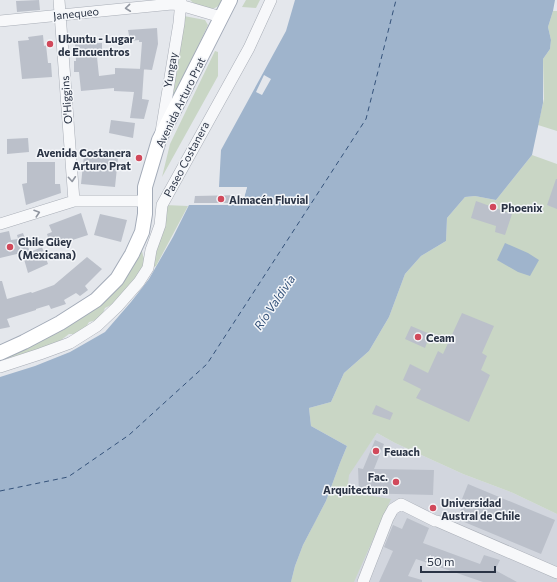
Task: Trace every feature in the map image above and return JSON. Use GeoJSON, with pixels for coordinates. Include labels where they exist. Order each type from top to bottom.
{"type":"FeatureCollection","features":[{"type":"Feature","properties":{"kind":"main road","name":"Avenida Arturo Prat"},"geometry":{"type":"LineString","coordinates":[[0,353],[60,323],[96,300],[116,279],[132,254],[142,232],[145,214],[144,187],[160,140],[230,0]]}},
{"type":"Feature","properties":{"kind":"street","name":"O'Higgins"},"geometry":{"type":"LineString","coordinates":[[59,0],[74,201]]}},
{"type":"Feature","properties":{"kind":"street","name":"Paseo Costanera"},"geometry":{"type":"LineString","coordinates":[[0,367],[70,343],[92,329],[117,307],[146,273],[149,266],[152,245],[160,225],[162,205],[249,48],[271,0]]}},
{"type":"Feature","properties":{"kind":"street","name":"Janequeo"},"geometry":{"type":"LineString","coordinates":[[0,22],[181,2],[222,17]]}},
{"type":"Feature","properties":{"kind":"street","name":"Yungay"},"geometry":{"type":"LineString","coordinates":[[160,140],[181,2]]}},
{"type":"Feature","properties":{"kind":"street"},"geometry":{"type":"LineString","coordinates":[[0,224],[74,201],[145,201]]}},
{"type":"Feature","properties":{"kind":"street"},"geometry":{"type":"LineString","coordinates":[[363,582],[388,518],[393,509],[401,504],[435,521],[557,573]]}},
{"type":"Feature","properties":{"kind":"shaded area","name":"Universidad Austral de Chile"},"geometry":{"type":"Polygon","coordinates":[[[377,433],[395,443],[463,474],[513,493],[557,514],[557,582],[291,582],[314,523],[377,433]]]}},
{"type":"Feature","properties":{"kind":"green space"},"geometry":{"type":"Polygon","coordinates":[[[190,0],[223,0],[216,7],[208,9],[199,6],[190,0]]]}},
{"type":"Feature","properties":{"kind":"green space"},"geometry":{"type":"Polygon","coordinates":[[[246,0],[260,0],[256,8],[242,7],[246,0]]]}},
{"type":"Feature","properties":{"kind":"green space"},"geometry":{"type":"Polygon","coordinates":[[[553,11],[557,11],[557,131],[538,125],[544,99],[543,59],[550,49],[551,40],[548,27],[553,11]]]}},
{"type":"Feature","properties":{"kind":"green space"},"geometry":{"type":"Polygon","coordinates":[[[184,16],[205,20],[208,25],[174,98],[170,99],[184,16]]]}},
{"type":"Feature","properties":{"kind":"green space"},"geometry":{"type":"Polygon","coordinates":[[[215,51],[218,52],[218,76],[162,177],[170,144],[215,51]]]}},
{"type":"Feature","properties":{"kind":"green space"},"geometry":{"type":"Polygon","coordinates":[[[532,155],[557,164],[557,514],[513,493],[463,474],[395,443],[377,433],[349,475],[347,492],[391,499],[354,582],[291,582],[303,545],[326,501],[347,446],[311,426],[309,408],[331,402],[344,373],[369,351],[389,317],[405,274],[421,256],[446,241],[447,218],[465,197],[475,196],[496,200],[532,155]]]}},
{"type":"Feature","properties":{"kind":"green space"},"geometry":{"type":"Polygon","coordinates":[[[165,205],[188,206],[156,266],[152,268],[165,205]]]}},
{"type":"Feature","properties":{"kind":"green space"},"geometry":{"type":"Polygon","coordinates":[[[141,248],[146,266],[115,303],[105,308],[99,318],[89,322],[85,329],[79,334],[69,334],[52,347],[8,361],[0,360],[72,323],[141,248]]]}},
{"type":"Feature","properties":{"kind":"water","name":"Río Valdivia"},"geometry":{"type":"Polygon","coordinates":[[[295,0],[555,0],[548,27],[551,40],[550,49],[543,59],[543,103],[532,155],[496,200],[475,196],[465,197],[447,218],[446,241],[421,256],[405,274],[389,317],[369,351],[344,373],[331,402],[309,408],[311,426],[347,446],[326,501],[303,545],[291,582],[0,582],[0,377],[35,366],[70,352],[105,332],[149,279],[189,205],[242,205],[247,187],[219,187],[221,150],[286,31],[295,0]]]}},
{"type":"Feature","properties":{"kind":"water"},"geometry":{"type":"Polygon","coordinates":[[[505,243],[528,253],[539,260],[530,276],[518,272],[497,260],[505,243]]]}},
{"type":"Feature","properties":{"kind":"pier"},"geometry":{"type":"Polygon","coordinates":[[[264,75],[271,79],[262,95],[256,92],[264,75]]]}},
{"type":"Feature","properties":{"kind":"pier"},"geometry":{"type":"Polygon","coordinates":[[[217,187],[247,187],[242,205],[189,205],[189,203],[240,203],[245,189],[219,189],[217,187]]]}},
{"type":"Feature","properties":{"kind":"building"},"geometry":{"type":"Polygon","coordinates":[[[39,0],[40,10],[17,12],[16,1],[39,0]]]}},
{"type":"Feature","properties":{"kind":"building"},"geometry":{"type":"Polygon","coordinates":[[[157,28],[158,44],[152,70],[140,69],[142,42],[139,42],[139,40],[130,41],[128,30],[157,28]]]}},
{"type":"Feature","properties":{"kind":"building"},"geometry":{"type":"Polygon","coordinates":[[[43,35],[48,63],[51,63],[52,77],[22,79],[18,41],[29,40],[28,37],[43,35]]]}},
{"type":"Feature","properties":{"kind":"building"},"geometry":{"type":"Polygon","coordinates":[[[102,43],[102,56],[97,57],[99,76],[115,74],[115,68],[144,69],[142,99],[149,100],[144,119],[130,118],[134,92],[114,91],[114,88],[81,91],[79,72],[74,72],[74,61],[76,61],[75,44],[102,43]]]}},
{"type":"Feature","properties":{"kind":"building"},"geometry":{"type":"Polygon","coordinates":[[[111,120],[135,123],[133,138],[109,133],[111,120]]]}},
{"type":"Feature","properties":{"kind":"building"},"geometry":{"type":"Polygon","coordinates":[[[28,138],[29,152],[7,154],[7,139],[28,138]]]}},
{"type":"Feature","properties":{"kind":"building"},"geometry":{"type":"Polygon","coordinates":[[[84,155],[118,158],[115,187],[81,184],[84,155]]]}},
{"type":"Feature","properties":{"kind":"building"},"geometry":{"type":"Polygon","coordinates":[[[27,162],[55,162],[55,184],[60,184],[61,193],[26,205],[22,184],[27,183],[27,162]]]}},
{"type":"Feature","properties":{"kind":"building"},"geometry":{"type":"Polygon","coordinates":[[[557,179],[557,209],[547,205],[557,179]]]}},
{"type":"Feature","properties":{"kind":"building","name":"Almacén Fluvial"},"geometry":{"type":"Polygon","coordinates":[[[241,195],[240,203],[194,203],[195,196],[241,195]]]}},
{"type":"Feature","properties":{"kind":"building"},"geometry":{"type":"Polygon","coordinates":[[[476,201],[512,214],[505,235],[495,232],[496,226],[471,218],[476,201]]]}},
{"type":"Feature","properties":{"kind":"building"},"geometry":{"type":"Polygon","coordinates":[[[81,213],[88,235],[51,247],[47,234],[52,232],[49,225],[81,213]]]}},
{"type":"Feature","properties":{"kind":"building"},"geometry":{"type":"Polygon","coordinates":[[[100,214],[127,220],[121,242],[94,235],[100,214]]]}},
{"type":"Feature","properties":{"kind":"building","name":"Chile Güey (Mexicana)"},"geometry":{"type":"Polygon","coordinates":[[[9,231],[11,240],[18,239],[21,253],[0,258],[0,233],[9,231]]]}},
{"type":"Feature","properties":{"kind":"building"},"geometry":{"type":"Polygon","coordinates":[[[23,233],[30,252],[42,247],[48,264],[28,273],[17,235],[23,233]]]}},
{"type":"Feature","properties":{"kind":"building"},"geometry":{"type":"Polygon","coordinates":[[[87,257],[102,269],[85,286],[88,290],[80,296],[76,293],[64,300],[66,304],[51,309],[49,305],[7,319],[10,327],[0,329],[0,281],[2,281],[7,299],[31,292],[32,293],[54,285],[87,257]]]}},
{"type":"Feature","properties":{"kind":"building"},"geometry":{"type":"Polygon","coordinates":[[[462,313],[494,326],[482,353],[487,356],[481,370],[490,375],[469,422],[416,398],[421,389],[403,380],[410,364],[428,373],[438,351],[443,354],[462,313]]]}},
{"type":"Feature","properties":{"kind":"building","name":"Ceam"},"geometry":{"type":"Polygon","coordinates":[[[411,326],[430,334],[425,348],[405,339],[411,326]]]}},
{"type":"Feature","properties":{"kind":"building"},"geometry":{"type":"Polygon","coordinates":[[[376,405],[393,413],[390,420],[372,414],[376,405]]]}},
{"type":"Feature","properties":{"kind":"building","name":"Fac. Arquitectura"},"geometry":{"type":"Polygon","coordinates":[[[375,440],[384,444],[374,469],[434,470],[433,495],[359,493],[358,468],[363,469],[375,440]]]}},
{"type":"Feature","properties":{"kind":"building"},"geometry":{"type":"Polygon","coordinates":[[[468,484],[555,520],[541,554],[457,519],[463,505],[460,504],[468,484]]]}},
{"type":"Feature","properties":{"kind":"building"},"geometry":{"type":"Polygon","coordinates":[[[407,518],[429,528],[423,543],[480,564],[484,555],[500,560],[495,570],[517,582],[483,582],[416,559],[408,576],[422,580],[422,582],[379,582],[393,551],[384,547],[393,525],[402,529],[407,518]]]}},
{"type":"Feature","properties":{"kind":"ferry route"},"geometry":{"type":"LineString","coordinates":[[0,491],[68,477],[129,435],[207,364],[366,119],[396,0]]}},
{"type":"Feature","properties":{"kind":"place","name":"Ubuntu - Lugar de Encuentros"},"geometry":{"type":"Point","coordinates":[50,44]}},
{"type":"Feature","properties":{"kind":"place","name":"Avenida Costanera Arturo Prat"},"geometry":{"type":"Point","coordinates":[139,158]}},
{"type":"Feature","properties":{"kind":"place","name":"Almacén Fluvial"},"geometry":{"type":"Point","coordinates":[221,199]}},
{"type":"Feature","properties":{"kind":"place","name":"Phoenix"},"geometry":{"type":"Point","coordinates":[493,207]}},
{"type":"Feature","properties":{"kind":"place","name":"Chile Güey (Mexicana)"},"geometry":{"type":"Point","coordinates":[10,247]}},
{"type":"Feature","properties":{"kind":"place","name":"Ceam"},"geometry":{"type":"Point","coordinates":[418,337]}},
{"type":"Feature","properties":{"kind":"place","name":"Feuach"},"geometry":{"type":"Point","coordinates":[376,451]}},
{"type":"Feature","properties":{"kind":"place","name":"Fac. Arquitectura"},"geometry":{"type":"Point","coordinates":[396,482]}},
{"type":"Feature","properties":{"kind":"place","name":"Universidad Austral de Chile"},"geometry":{"type":"Point","coordinates":[433,508]}}]}
